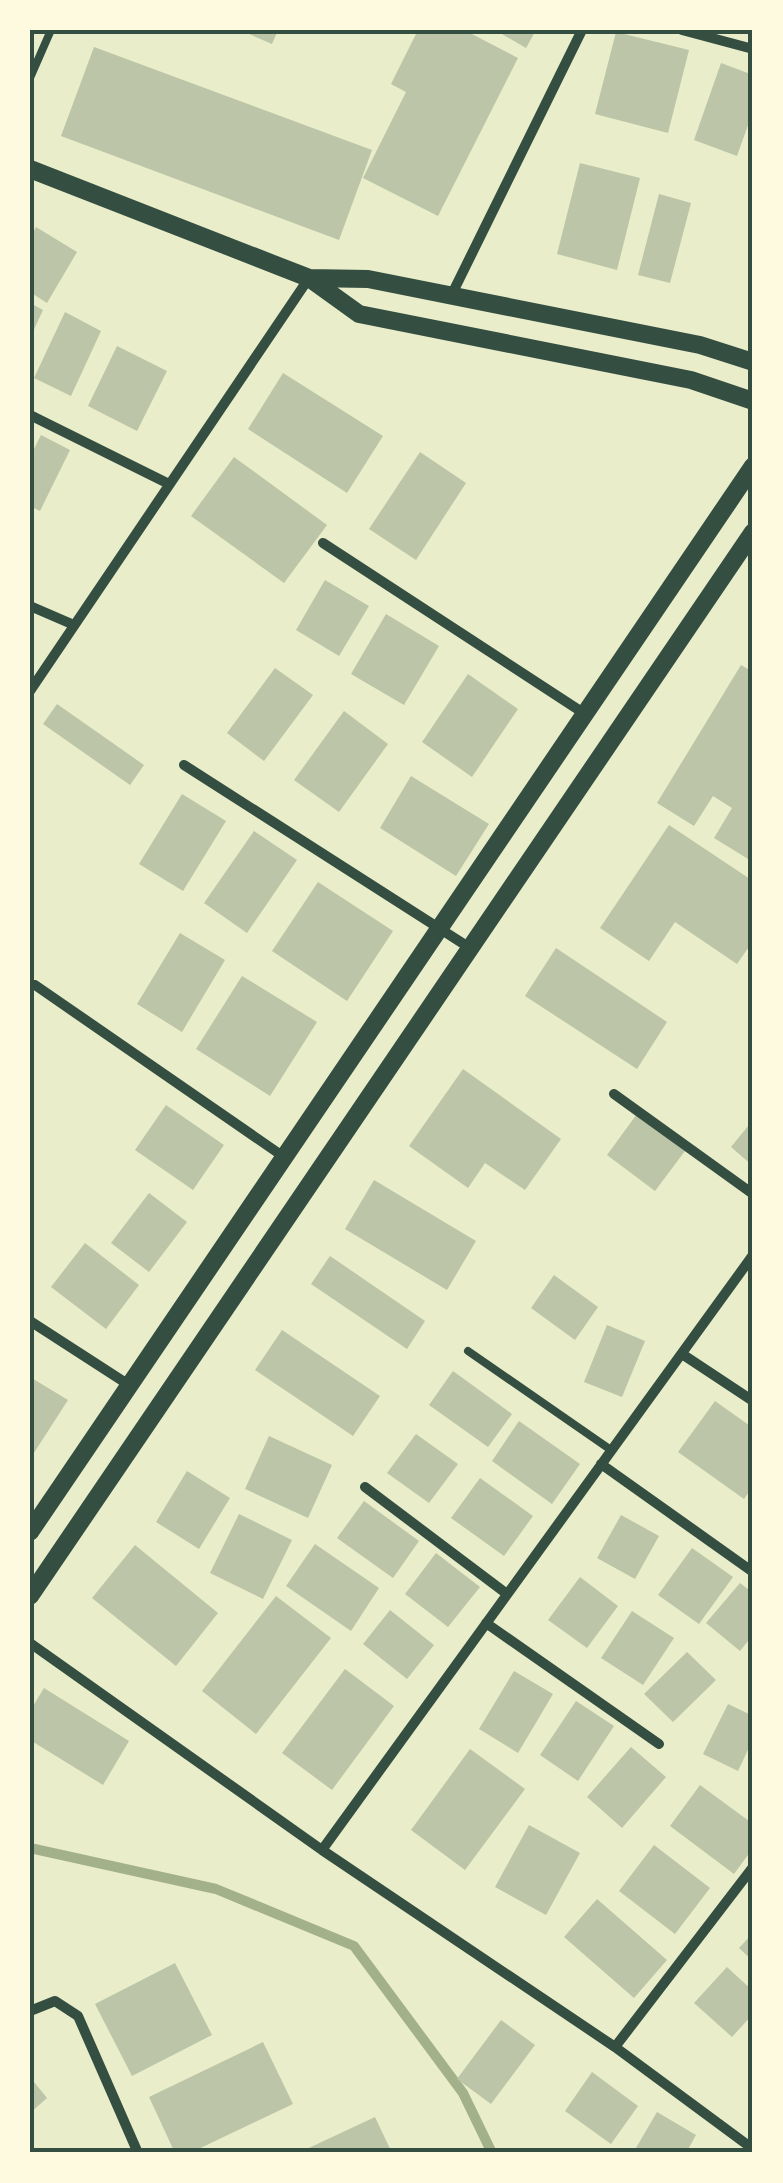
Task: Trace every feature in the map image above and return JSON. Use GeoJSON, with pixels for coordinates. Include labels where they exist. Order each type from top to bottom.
{"type":"FeatureCollection","features":[{"type":"Feature","properties":{"kind":"street"},"geometry":{"type":"LineString","coordinates":[[451,296],[582,30]]}},
{"type":"Feature","properties":{"kind":"street"},"geometry":{"type":"LineString","coordinates":[[682,30],[753,48]]}},
{"type":"Feature","properties":{"kind":"street"},"geometry":{"type":"LineString","coordinates":[[30,169],[309,278],[359,314],[691,380],[753,400]]}},
{"type":"Feature","properties":{"kind":"street"},"geometry":{"type":"LineString","coordinates":[[309,278],[368,279],[700,346],[753,362]]}},
{"type":"Feature","properties":{"kind":"street"},"geometry":{"type":"LineString","coordinates":[[30,691],[309,278]]}},
{"type":"Feature","properties":{"kind":"street"},"geometry":{"type":"LineString","coordinates":[[30,415],[169,484]]}},
{"type":"Feature","properties":{"kind":"street"},"geometry":{"type":"LineString","coordinates":[[30,1532],[753,466]]}},
{"type":"Feature","properties":{"kind":"street"},"geometry":{"type":"LineString","coordinates":[[30,1596],[753,532]]}},
{"type":"Feature","properties":{"kind":"street"},"geometry":{"type":"LineString","coordinates":[[323,544],[585,714]]}},
{"type":"Feature","properties":{"kind":"street"},"geometry":{"type":"LineString","coordinates":[[30,606],[74,625]]}},
{"type":"Feature","properties":{"kind":"street"},"geometry":{"type":"LineString","coordinates":[[184,765],[470,948]]}},
{"type":"Feature","properties":{"kind":"street"},"geometry":{"type":"LineString","coordinates":[[34,985],[284,1156]]}},
{"type":"Feature","properties":{"kind":"street"},"geometry":{"type":"LineString","coordinates":[[614,1094],[753,1194]]}},
{"type":"Feature","properties":{"kind":"street"},"geometry":{"type":"LineString","coordinates":[[322,1850],[753,1256]]}},
{"type":"Feature","properties":{"kind":"street"},"geometry":{"type":"LineString","coordinates":[[30,1322],[129,1385]]}},
{"type":"Feature","properties":{"kind":"street"},"geometry":{"type":"LineString","coordinates":[[682,1354],[753,1400]]}},
{"type":"Feature","properties":{"kind":"street"},"geometry":{"type":"LineString","coordinates":[[601,1464],[753,1572]]}},
{"type":"Feature","properties":{"kind":"street"},"geometry":{"type":"LineString","coordinates":[[365,1487],[507,1594]]}},
{"type":"Feature","properties":{"kind":"street"},"geometry":{"type":"LineString","coordinates":[[486,1623],[659,1744]]}},
{"type":"Feature","properties":{"kind":"street"},"geometry":{"type":"LineString","coordinates":[[30,1643],[753,2148]]}},
{"type":"Feature","properties":{"kind":"street"},"geometry":{"type":"LineString","coordinates":[[614,2048],[753,1867]]}},
{"type":"Feature","properties":{"kind":"street"},"geometry":{"type":"LineString","coordinates":[[30,2011],[55,2001],[78,2016],[138,2153]]}},
{"type":"Feature","properties":{"kind":"lane"},"geometry":{"type":"LineString","coordinates":[[30,78],[51,30]]}},
{"type":"Feature","properties":{"kind":"lane"},"geometry":{"type":"LineString","coordinates":[[468,1351],[611,1450]]}},
{"type":"Feature","properties":{"kind":"building"},"geometry":{"type":"Polygon","coordinates":[[[240,30],[278,30],[272,44],[240,30]]]}},
{"type":"Feature","properties":{"kind":"building"},"geometry":{"type":"Polygon","coordinates":[[[418,30],[464,30],[518,58],[438,216],[363,178],[406,92],[391,84],[418,30]]]}},
{"type":"Feature","properties":{"kind":"building"},"geometry":{"type":"Polygon","coordinates":[[[495,30],[536,30],[526,48],[495,30]]]}},
{"type":"Feature","properties":{"kind":"building"},"geometry":{"type":"Polygon","coordinates":[[[616,32],[689,50],[668,133],[595,114],[616,32]]]}},
{"type":"Feature","properties":{"kind":"building"},"geometry":{"type":"Polygon","coordinates":[[[94,47],[372,150],[339,240],[61,136],[94,47]]]}},
{"type":"Feature","properties":{"kind":"building"},"geometry":{"type":"Polygon","coordinates":[[[721,63],[753,75],[753,111],[737,156],[694,140],[721,63]]]}},
{"type":"Feature","properties":{"kind":"building"},"geometry":{"type":"Polygon","coordinates":[[[580,163],[640,178],[617,270],[557,254],[580,163]]]}},
{"type":"Feature","properties":{"kind":"building"},"geometry":{"type":"Polygon","coordinates":[[[659,194],[691,203],[670,283],[638,275],[659,194]]]}},
{"type":"Feature","properties":{"kind":"building"},"geometry":{"type":"Polygon","coordinates":[[[36,227],[77,252],[47,303],[30,292],[30,238],[36,227]]]}},
{"type":"Feature","properties":{"kind":"building"},"geometry":{"type":"Polygon","coordinates":[[[30,303],[43,310],[30,338],[30,303]]]}},
{"type":"Feature","properties":{"kind":"building"},"geometry":{"type":"Polygon","coordinates":[[[65,312],[101,331],[71,396],[34,378],[65,312]]]}},
{"type":"Feature","properties":{"kind":"building"},"geometry":{"type":"Polygon","coordinates":[[[117,346],[167,371],[137,431],[88,406],[117,346]]]}},
{"type":"Feature","properties":{"kind":"building"},"geometry":{"type":"Polygon","coordinates":[[[283,373],[383,436],[347,493],[248,429],[283,373]]]}},
{"type":"Feature","properties":{"kind":"building"},"geometry":{"type":"Polygon","coordinates":[[[41,435],[70,450],[40,511],[30,506],[30,457],[41,435]]]}},
{"type":"Feature","properties":{"kind":"building"},"geometry":{"type":"Polygon","coordinates":[[[420,452],[466,483],[416,560],[369,529],[420,452]]]}},
{"type":"Feature","properties":{"kind":"building"},"geometry":{"type":"Polygon","coordinates":[[[234,457],[327,525],[284,583],[191,516],[234,457]]]}},
{"type":"Feature","properties":{"kind":"building"},"geometry":{"type":"Polygon","coordinates":[[[325,580],[369,606],[339,656],[296,630],[325,580]]]}},
{"type":"Feature","properties":{"kind":"building"},"geometry":{"type":"Polygon","coordinates":[[[386,614],[439,646],[404,705],[351,674],[386,614]]]}},
{"type":"Feature","properties":{"kind":"building"},"geometry":{"type":"Polygon","coordinates":[[[741,665],[753,672],[753,862],[714,838],[732,808],[713,796],[694,826],[657,803],[741,665]]]}},
{"type":"Feature","properties":{"kind":"building"},"geometry":{"type":"Polygon","coordinates":[[[275,668],[313,695],[264,761],[227,733],[275,668]]]}},
{"type":"Feature","properties":{"kind":"building"},"geometry":{"type":"Polygon","coordinates":[[[468,674],[518,709],[472,777],[422,742],[468,674]]]}},
{"type":"Feature","properties":{"kind":"building"},"geometry":{"type":"Polygon","coordinates":[[[57,704],[144,765],[130,785],[43,724],[57,704]]]}},
{"type":"Feature","properties":{"kind":"building"},"geometry":{"type":"Polygon","coordinates":[[[344,711],[388,744],[339,812],[294,780],[344,711]]]}},
{"type":"Feature","properties":{"kind":"building"},"geometry":{"type":"Polygon","coordinates":[[[411,776],[489,824],[456,876],[380,828],[411,776]]]}},
{"type":"Feature","properties":{"kind":"building"},"geometry":{"type":"Polygon","coordinates":[[[182,794],[226,821],[183,891],[139,864],[182,794]]]}},
{"type":"Feature","properties":{"kind":"building"},"geometry":{"type":"Polygon","coordinates":[[[669,825],[753,881],[753,941],[737,964],[675,922],[649,961],[600,928],[669,825]]]}},
{"type":"Feature","properties":{"kind":"building"},"geometry":{"type":"Polygon","coordinates":[[[254,831],[297,860],[247,933],[204,903],[254,831]]]}},
{"type":"Feature","properties":{"kind":"building"},"geometry":{"type":"Polygon","coordinates":[[[318,882],[393,931],[347,1001],[272,951],[318,882]]]}},
{"type":"Feature","properties":{"kind":"building"},"geometry":{"type":"Polygon","coordinates":[[[180,933],[225,960],[182,1032],[137,1004],[180,933]]]}},
{"type":"Feature","properties":{"kind":"building"},"geometry":{"type":"Polygon","coordinates":[[[556,948],[667,1022],[637,1069],[525,996],[556,948]]]}},
{"type":"Feature","properties":{"kind":"building"},"geometry":{"type":"Polygon","coordinates":[[[242,976],[317,1022],[270,1096],[196,1049],[242,976]]]}},
{"type":"Feature","properties":{"kind":"building"},"geometry":{"type":"Polygon","coordinates":[[[463,1069],[561,1139],[525,1190],[485,1163],[468,1188],[409,1146],[463,1069]]]}},
{"type":"Feature","properties":{"kind":"building"},"geometry":{"type":"Polygon","coordinates":[[[166,1105],[224,1145],[193,1190],[135,1150],[166,1105]]]}},
{"type":"Feature","properties":{"kind":"building"},"geometry":{"type":"Polygon","coordinates":[[[637,1114],[685,1151],[655,1191],[607,1155],[637,1114]]]}},
{"type":"Feature","properties":{"kind":"building"},"geometry":{"type":"Polygon","coordinates":[[[753,1120],[753,1166],[731,1147],[753,1120]]]}},
{"type":"Feature","properties":{"kind":"building"},"geometry":{"type":"Polygon","coordinates":[[[374,1180],[476,1241],[447,1290],[345,1229],[374,1180]]]}},
{"type":"Feature","properties":{"kind":"building"},"geometry":{"type":"Polygon","coordinates":[[[149,1193],[187,1222],[149,1272],[111,1243],[149,1193]]]}},
{"type":"Feature","properties":{"kind":"building"},"geometry":{"type":"Polygon","coordinates":[[[85,1243],[139,1285],[106,1329],[51,1287],[85,1243]]]}},
{"type":"Feature","properties":{"kind":"building"},"geometry":{"type":"Polygon","coordinates":[[[330,1256],[425,1321],[407,1349],[311,1284],[330,1256]]]}},
{"type":"Feature","properties":{"kind":"building"},"geometry":{"type":"Polygon","coordinates":[[[554,1275],[598,1307],[575,1340],[531,1308],[554,1275]]]}},
{"type":"Feature","properties":{"kind":"building"},"geometry":{"type":"Polygon","coordinates":[[[607,1325],[645,1341],[622,1397],[584,1382],[607,1325]]]}},
{"type":"Feature","properties":{"kind":"building"},"geometry":{"type":"Polygon","coordinates":[[[282,1330],[380,1396],[353,1436],[255,1370],[282,1330]]]}},
{"type":"Feature","properties":{"kind":"building"},"geometry":{"type":"Polygon","coordinates":[[[453,1371],[512,1414],[488,1447],[429,1405],[453,1371]]]}},
{"type":"Feature","properties":{"kind":"building"},"geometry":{"type":"Polygon","coordinates":[[[30,1377],[68,1400],[30,1459],[30,1377]]]}},
{"type":"Feature","properties":{"kind":"building"},"geometry":{"type":"Polygon","coordinates":[[[715,1401],[753,1428],[753,1486],[744,1499],[678,1452],[715,1401]]]}},
{"type":"Feature","properties":{"kind":"building"},"geometry":{"type":"Polygon","coordinates":[[[519,1421],[580,1464],[552,1504],[492,1461],[519,1421]]]}},
{"type":"Feature","properties":{"kind":"building"},"geometry":{"type":"Polygon","coordinates":[[[416,1434],[458,1464],[429,1503],[387,1473],[416,1434]]]}},
{"type":"Feature","properties":{"kind":"building"},"geometry":{"type":"Polygon","coordinates":[[[269,1436],[332,1465],[308,1518],[245,1489],[269,1436]]]}},
{"type":"Feature","properties":{"kind":"building"},"geometry":{"type":"Polygon","coordinates":[[[187,1471],[230,1498],[199,1549],[156,1522],[187,1471]]]}},
{"type":"Feature","properties":{"kind":"building"},"geometry":{"type":"Polygon","coordinates":[[[480,1478],[533,1516],[504,1556],[451,1518],[480,1478]]]}},
{"type":"Feature","properties":{"kind":"building"},"geometry":{"type":"Polygon","coordinates":[[[364,1501],[419,1541],[393,1578],[337,1538],[364,1501]]]}},
{"type":"Feature","properties":{"kind":"building"},"geometry":{"type":"Polygon","coordinates":[[[239,1514],[292,1540],[263,1599],[210,1573],[239,1514]]]}},
{"type":"Feature","properties":{"kind":"building"},"geometry":{"type":"Polygon","coordinates":[[[621,1515],[659,1536],[635,1579],[597,1558],[621,1515]]]}},
{"type":"Feature","properties":{"kind":"building"},"geometry":{"type":"Polygon","coordinates":[[[315,1544],[379,1588],[351,1631],[286,1586],[315,1544]]]}},
{"type":"Feature","properties":{"kind":"building"},"geometry":{"type":"Polygon","coordinates":[[[135,1545],[218,1613],[176,1666],[92,1598],[135,1545]]]}},
{"type":"Feature","properties":{"kind":"building"},"geometry":{"type":"Polygon","coordinates":[[[692,1548],[733,1577],[699,1624],[658,1595],[692,1548]]]}},
{"type":"Feature","properties":{"kind":"building"},"geometry":{"type":"Polygon","coordinates":[[[436,1553],[480,1587],[448,1627],[405,1594],[436,1553]]]}},
{"type":"Feature","properties":{"kind":"building"},"geometry":{"type":"Polygon","coordinates":[[[580,1577],[618,1606],[587,1648],[548,1620],[580,1577]]]}},
{"type":"Feature","properties":{"kind":"building"},"geometry":{"type":"Polygon","coordinates":[[[740,1583],[753,1593],[753,1635],[740,1651],[706,1623],[740,1583]]]}},
{"type":"Feature","properties":{"kind":"building"},"geometry":{"type":"Polygon","coordinates":[[[276,1596],[331,1638],[256,1734],[202,1691],[276,1596]]]}},
{"type":"Feature","properties":{"kind":"building"},"geometry":{"type":"Polygon","coordinates":[[[390,1610],[434,1645],[407,1679],[363,1644],[390,1610]]]}},
{"type":"Feature","properties":{"kind":"building"},"geometry":{"type":"Polygon","coordinates":[[[632,1611],[674,1638],[643,1685],[601,1658],[632,1611]]]}},
{"type":"Feature","properties":{"kind":"building"},"geometry":{"type":"Polygon","coordinates":[[[687,1652],[716,1680],[673,1722],[644,1694],[687,1652]]]}},
{"type":"Feature","properties":{"kind":"building"},"geometry":{"type":"Polygon","coordinates":[[[345,1669],[394,1706],[332,1790],[282,1753],[345,1669]]]}},
{"type":"Feature","properties":{"kind":"building"},"geometry":{"type":"Polygon","coordinates":[[[514,1671],[553,1694],[518,1753],[479,1729],[514,1671]]]}},
{"type":"Feature","properties":{"kind":"building"},"geometry":{"type":"Polygon","coordinates":[[[44,1688],[129,1741],[103,1785],[30,1740],[30,1711],[44,1688]]]}},
{"type":"Feature","properties":{"kind":"building"},"geometry":{"type":"Polygon","coordinates":[[[576,1701],[614,1726],[578,1781],[540,1755],[576,1701]]]}},
{"type":"Feature","properties":{"kind":"building"},"geometry":{"type":"Polygon","coordinates":[[[728,1704],[753,1716],[753,1739],[738,1771],[703,1754],[728,1704]]]}},
{"type":"Feature","properties":{"kind":"building"},"geometry":{"type":"Polygon","coordinates":[[[631,1747],[666,1777],[622,1828],[587,1797],[631,1747]]]}},
{"type":"Feature","properties":{"kind":"building"},"geometry":{"type":"Polygon","coordinates":[[[470,1749],[525,1789],[465,1870],[411,1830],[470,1749]]]}},
{"type":"Feature","properties":{"kind":"building"},"geometry":{"type":"Polygon","coordinates":[[[700,1785],[753,1824],[753,1848],[734,1874],[670,1826],[700,1785]]]}},
{"type":"Feature","properties":{"kind":"building"},"geometry":{"type":"Polygon","coordinates":[[[529,1825],[580,1853],[546,1915],[495,1887],[529,1825]]]}},
{"type":"Feature","properties":{"kind":"building"},"geometry":{"type":"Polygon","coordinates":[[[654,1845],[710,1888],[675,1934],[619,1891],[654,1845]]]}},
{"type":"Feature","properties":{"kind":"building"},"geometry":{"type":"Polygon","coordinates":[[[597,1899],[667,1960],[634,1998],[564,1937],[597,1899]]]}},
{"type":"Feature","properties":{"kind":"building"},"geometry":{"type":"Polygon","coordinates":[[[753,1933],[753,1961],[739,1948],[753,1933]]]}},
{"type":"Feature","properties":{"kind":"building"},"geometry":{"type":"Polygon","coordinates":[[[175,1963],[212,2035],[132,2076],[95,2004],[175,1963]]]}},
{"type":"Feature","properties":{"kind":"building"},"geometry":{"type":"Polygon","coordinates":[[[727,1967],[753,1991],[753,2014],[732,2037],[694,2003],[727,1967]]]}},
{"type":"Feature","properties":{"kind":"building"},"geometry":{"type":"Polygon","coordinates":[[[501,2020],[535,2045],[491,2104],[457,2079],[501,2020]]]}},
{"type":"Feature","properties":{"kind":"building"},"geometry":{"type":"Polygon","coordinates":[[[263,2042],[293,2104],[190,2153],[175,2153],[149,2097],[263,2042]]]}},
{"type":"Feature","properties":{"kind":"building"},"geometry":{"type":"Polygon","coordinates":[[[592,2072],[638,2106],[611,2144],[565,2111],[592,2072]]]}},
{"type":"Feature","properties":{"kind":"building"},"geometry":{"type":"Polygon","coordinates":[[[30,2077],[47,2098],[30,2113],[30,2077]]]}},
{"type":"Feature","properties":{"kind":"building"},"geometry":{"type":"Polygon","coordinates":[[[657,2112],[696,2135],[686,2153],[633,2153],[657,2112]]]}},
{"type":"Feature","properties":{"kind":"building"},"geometry":{"type":"Polygon","coordinates":[[[375,2117],[392,2153],[298,2153],[375,2117]]]}},
{"type":"Feature","properties":{"kind":"waterway"},"geometry":{"type":"LineString","coordinates":[[30,1848],[216,1889],[354,1946],[463,2093],[492,2153]]}}]}
